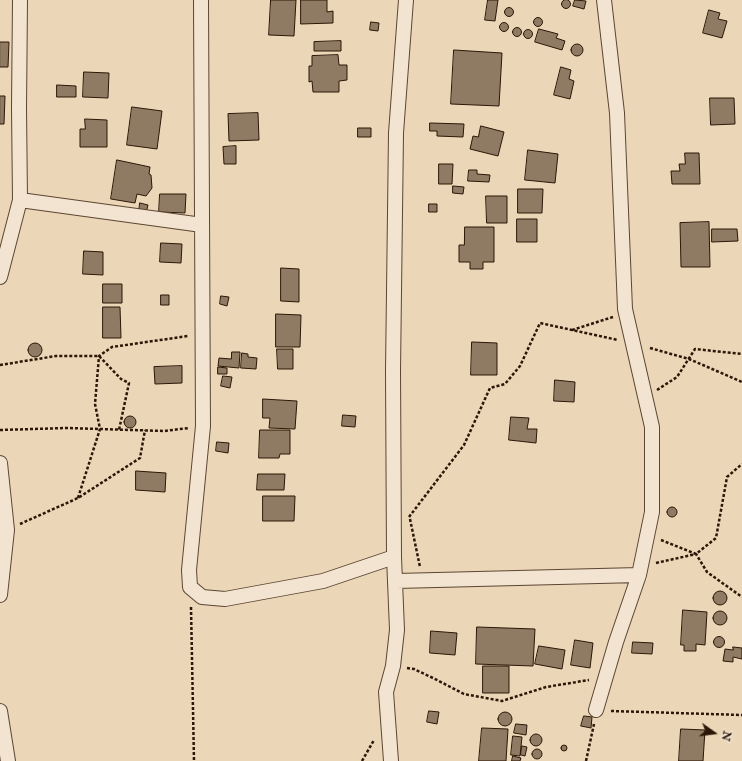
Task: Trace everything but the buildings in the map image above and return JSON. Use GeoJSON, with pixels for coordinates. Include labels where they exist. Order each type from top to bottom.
{"type":"FeatureCollection","features":[{"type":"Feature","properties":{"kind":"street"},"geometry":{"type":"LineString","coordinates":[[0,277],[20,200],[20,0]]}},
{"type":"Feature","properties":{"kind":"street"},"geometry":{"type":"LineString","coordinates":[[201,0],[203,426],[189,570],[190,587],[202,597],[225,599],[324,581],[394,557]]}},
{"type":"Feature","properties":{"kind":"street"},"geometry":{"type":"LineString","coordinates":[[391,761],[386,692],[393,666],[397,630],[394,557],[393,371],[396,134],[406,0]]}},
{"type":"Feature","properties":{"kind":"street"},"geometry":{"type":"LineString","coordinates":[[596,710],[640,570],[652,512],[652,427],[626,312],[617,113],[604,0]]}},
{"type":"Feature","properties":{"kind":"street"},"geometry":{"type":"LineString","coordinates":[[20,200],[202,225]]}},
{"type":"Feature","properties":{"kind":"street"},"geometry":{"type":"LineString","coordinates":[[0,463],[7,530],[0,594]]}},
{"type":"Feature","properties":{"kind":"street"},"geometry":{"type":"LineString","coordinates":[[396,581],[640,570]]}},
{"type":"Feature","properties":{"kind":"street"},"geometry":{"type":"LineString","coordinates":[[0,711],[8,761]]}},
{"type":"Feature","properties":{"kind":"path"},"geometry":{"type":"LineString","coordinates":[[572,330],[626,312]]}},
{"type":"Feature","properties":{"kind":"path"},"geometry":{"type":"LineString","coordinates":[[407,523],[409,516],[419,507],[464,445],[490,388],[505,384],[520,366],[540,323]]}},
{"type":"Feature","properties":{"kind":"path"},"geometry":{"type":"LineString","coordinates":[[0,365],[56,356],[99,356],[112,347],[126,346],[162,338],[202,335]]}},
{"type":"Feature","properties":{"kind":"path"},"geometry":{"type":"LineString","coordinates":[[645,398],[677,377],[695,349],[742,354]]}},
{"type":"Feature","properties":{"kind":"path"},"geometry":{"type":"LineString","coordinates":[[78,498],[100,429],[95,404],[99,356]]}},
{"type":"Feature","properties":{"kind":"path"},"geometry":{"type":"LineString","coordinates":[[99,356],[121,379],[129,383],[119,430]]}},
{"type":"Feature","properties":{"kind":"path"},"geometry":{"type":"LineString","coordinates":[[0,430],[67,428],[164,431],[203,426]]}},
{"type":"Feature","properties":{"kind":"path"},"geometry":{"type":"LineString","coordinates":[[7,530],[78,498],[140,458],[145,430]]}},
{"type":"Feature","properties":{"kind":"path"},"geometry":{"type":"LineString","coordinates":[[640,570],[696,554],[716,538],[727,477],[742,464]]}},
{"type":"Feature","properties":{"kind":"path"},"geometry":{"type":"LineString","coordinates":[[409,516],[422,580]]}},
{"type":"Feature","properties":{"kind":"path"},"geometry":{"type":"LineString","coordinates":[[647,534],[696,554],[707,572],[742,597]]}},
{"type":"Feature","properties":{"kind":"path"},"geometry":{"type":"LineString","coordinates":[[190,587],[194,761]]}},
{"type":"Feature","properties":{"kind":"path"},"geometry":{"type":"LineString","coordinates":[[393,666],[414,669],[464,694],[502,701],[546,687],[606,678]]}},
{"type":"Feature","properties":{"kind":"path"},"geometry":{"type":"LineString","coordinates":[[586,761],[596,710],[742,715]]}}]}
